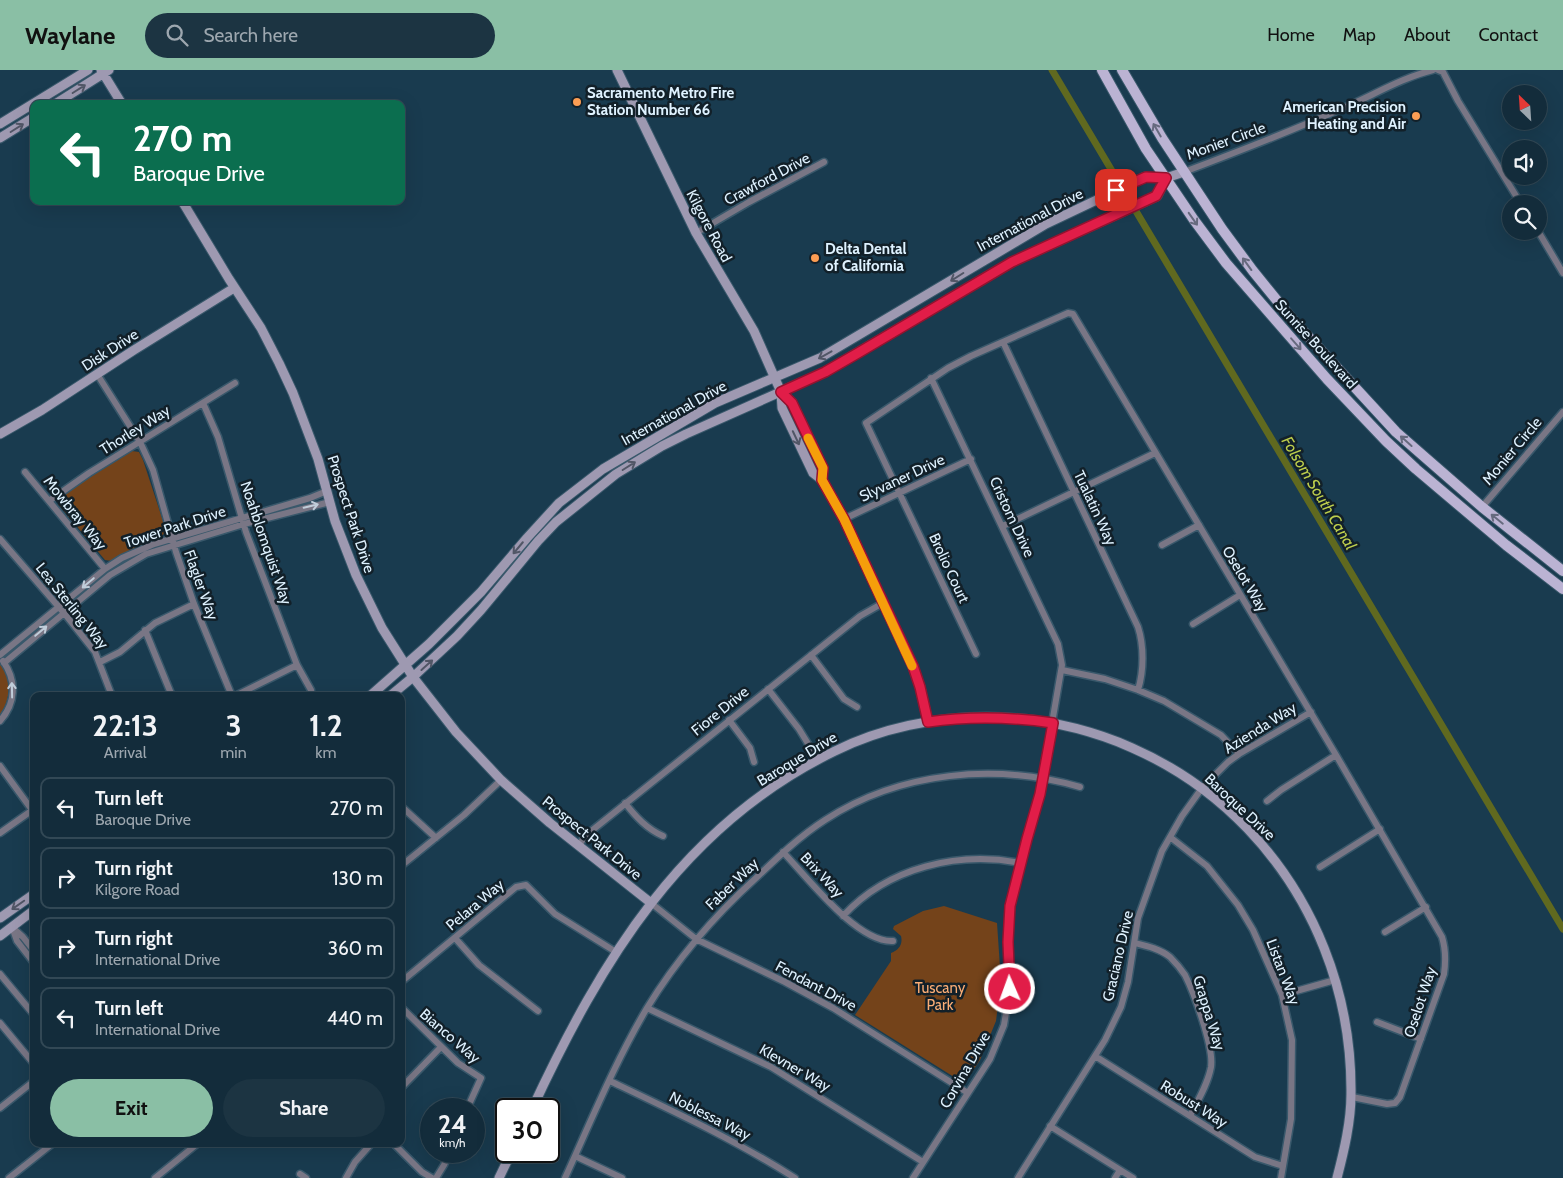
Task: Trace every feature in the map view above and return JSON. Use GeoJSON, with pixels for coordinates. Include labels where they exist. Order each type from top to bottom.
{"type":"FeatureCollection","features":[{"type":"Feature","properties":{"kind":"main road","name":"Sunrise Boulevard"},"geometry":{"type":"LineString","coordinates":[[1102,70],[1146,149],[1194,220],[1237,276],[1326,379],[1407,460],[1477,521],[1563,589]]}},
{"type":"Feature","properties":{"kind":"main road","name":"Sunrise Boulevard"},"geometry":{"type":"LineString","coordinates":[[1122,70],[1184,172],[1222,229],[1292,319],[1396,432],[1482,507],[1563,571]]}},
{"type":"Feature","properties":{"kind":"main road"},"geometry":{"type":"LineString","coordinates":[[1407,460],[1417,462],[1468,508],[1482,507]]}},
{"type":"Feature","properties":{"kind":"main road"},"geometry":{"type":"LineString","coordinates":[[1477,521],[1486,522],[1527,554],[1531,556],[1542,555]]}},
{"type":"Feature","properties":{"kind":"street"},"geometry":{"type":"LineString","coordinates":[[39,100],[88,70]]}},
{"type":"Feature","properties":{"kind":"street","name":"Kilgore Road"},"geometry":{"type":"LineString","coordinates":[[617,70],[696,233],[754,331],[781,392],[782,408],[785,416],[813,473],[822,480],[844,519],[913,666],[928,722]]}},
{"type":"Feature","properties":{"kind":"street","name":"Monier Circle"},"geometry":{"type":"LineString","coordinates":[[1166,178],[1277,137],[1433,70]]}},
{"type":"Feature","properties":{"kind":"street"},"geometry":{"type":"LineString","coordinates":[[1438,70],[1443,72],[1458,101],[1515,195]]}},
{"type":"Feature","properties":{"kind":"street"},"geometry":{"type":"LineString","coordinates":[[61,100],[104,71],[120,100]]}},
{"type":"Feature","properties":{"kind":"street"},"geometry":{"type":"LineString","coordinates":[[0,124],[30,106]]}},
{"type":"Feature","properties":{"kind":"street"},"geometry":{"type":"LineString","coordinates":[[0,138],[30,119]]}},
{"type":"Feature","properties":{"kind":"street","name":"Crawford Drive"},"geometry":{"type":"LineString","coordinates":[[696,233],[824,162]]}},
{"type":"Feature","properties":{"kind":"street","name":"International Drive"},"geometry":{"type":"LineString","coordinates":[[375,692],[429,644],[481,592],[560,503],[603,469],[715,403],[820,358],[1046,224],[1146,177],[1166,178],[1156,196],[1012,262],[825,372],[686,434],[616,474],[556,522],[481,610],[451,642],[395,692]]}},
{"type":"Feature","properties":{"kind":"street","name":"Prospect Park Drive"},"geometry":{"type":"LineString","coordinates":[[184,205],[234,288],[261,328],[283,372],[318,460],[345,548],[356,576],[382,628],[413,678],[458,735],[501,780],[650,903]]}},
{"type":"Feature","properties":{"kind":"street"},"geometry":{"type":"LineString","coordinates":[[1543,240],[1563,273]]}},
{"type":"Feature","properties":{"kind":"street","name":"Disk Drive"},"geometry":{"type":"LineString","coordinates":[[0,434],[42,410],[234,288]]}},
{"type":"Feature","properties":{"kind":"street","name":"Oselot Way"},"geometry":{"type":"LineString","coordinates":[[899,493],[866,423],[931,378],[971,356],[1068,313],[1073,314],[1426,907],[1446,947],[1444,974],[1400,1097],[1394,1103],[1387,1104],[1352,1097]]}},
{"type":"Feature","properties":{"kind":"street","name":"Tualatin Way"},"geometry":{"type":"LineString","coordinates":[[1003,342],[1138,627],[1142,645],[1141,674],[1138,690]]}},
{"type":"Feature","properties":{"kind":"street","name":"Flagler Way"},"geometry":{"type":"LineString","coordinates":[[97,374],[140,442],[153,470],[172,541],[194,604],[231,692]]}},
{"type":"Feature","properties":{"kind":"street","name":"Cristom Drive"},"geometry":{"type":"LineString","coordinates":[[931,378],[1058,644],[1062,670]]}},
{"type":"Feature","properties":{"kind":"street","name":"Thorley Way"},"geometry":{"type":"LineString","coordinates":[[49,501],[89,473],[234,383]]}},
{"type":"Feature","properties":{"kind":"street","name":"Noahblomquist Way"},"geometry":{"type":"LineString","coordinates":[[203,403],[218,437],[243,521],[297,665],[311,690]]}},
{"type":"Feature","properties":{"kind":"street","name":"Monier Circle"},"geometry":{"type":"LineString","coordinates":[[1482,507],[1563,412]]}},
{"type":"Feature","properties":{"kind":"street"},"geometry":{"type":"LineString","coordinates":[[1003,526],[1156,453]]}},
{"type":"Feature","properties":{"kind":"street"},"geometry":{"type":"LineString","coordinates":[[581,502],[581,498],[588,488],[616,466],[622,458]]}},
{"type":"Feature","properties":{"kind":"street","name":"Slyvaner Drive"},"geometry":{"type":"LineString","coordinates":[[844,519],[971,459]]}},
{"type":"Feature","properties":{"kind":"street","name":"Mowbray Way"},"geometry":{"type":"LineString","coordinates":[[25,472],[105,569]]}},
{"type":"Feature","properties":{"kind":"street"},"geometry":{"type":"LineString","coordinates":[[541,538],[547,525],[572,502],[580,487]]}},
{"type":"Feature","properties":{"kind":"street","name":"Tower Park Drive"},"geometry":{"type":"LineString","coordinates":[[62,610],[105,569],[133,552],[243,521],[327,491]]}},
{"type":"Feature","properties":{"kind":"street","name":"Brolio Court"},"geometry":{"type":"LineString","coordinates":[[899,493],[976,654]]}},
{"type":"Feature","properties":{"kind":"street","name":"Tower Park Drive"},"geometry":{"type":"LineString","coordinates":[[243,521],[330,502]]}},
{"type":"Feature","properties":{"kind":"street"},"geometry":{"type":"LineString","coordinates":[[1162,546],[1199,525]]}},
{"type":"Feature","properties":{"kind":"street","name":"Lea Sterling Way"},"geometry":{"type":"LineString","coordinates":[[0,539],[62,610],[95,652],[111,692]]}},
{"type":"Feature","properties":{"kind":"street","name":"Tower Park Drive"},"geometry":{"type":"LineString","coordinates":[[1,658],[62,610],[119,569],[172,541]]}},
{"type":"Feature","properties":{"kind":"street"},"geometry":{"type":"LineString","coordinates":[[1193,624],[1240,595]]}},
{"type":"Feature","properties":{"kind":"street","name":"Fiore Drive"},"geometry":{"type":"LineString","coordinates":[[579,846],[584,837],[625,803],[860,616],[883,603]]}},
{"type":"Feature","properties":{"kind":"street"},"geometry":{"type":"LineString","coordinates":[[100,662],[120,652],[145,630],[167,616],[194,604]]}},
{"type":"Feature","properties":{"kind":"street"},"geometry":{"type":"LineString","coordinates":[[145,630],[170,692]]}},
{"type":"Feature","properties":{"kind":"street"},"geometry":{"type":"LineString","coordinates":[[811,655],[844,699],[857,707]]}},
{"type":"Feature","properties":{"kind":"street"},"geometry":{"type":"LineString","coordinates":[[0,721],[9,709],[13,690],[10,672],[1,658]]}},
{"type":"Feature","properties":{"kind":"street"},"geometry":{"type":"LineString","coordinates":[[241,692],[297,665]]}},
{"type":"Feature","properties":{"kind":"street"},"geometry":{"type":"LineString","coordinates":[[1062,670],[1105,679],[1138,690],[1173,705],[1221,735],[1239,754]]}},
{"type":"Feature","properties":{"kind":"street","name":"Corvina Drive"},"geometry":{"type":"LineString","coordinates":[[913,1178],[995,1048],[1007,1013],[1010,989],[1008,924],[1021,863],[1037,808],[1062,670]]}},
{"type":"Feature","properties":{"kind":"street"},"geometry":{"type":"LineString","coordinates":[[768,689],[799,730],[818,760]]}},
{"type":"Feature","properties":{"kind":"street","name":"Azienda Way"},"geometry":{"type":"LineString","coordinates":[[1202,788],[1216,773],[1239,754],[1310,712]]}},
{"type":"Feature","properties":{"kind":"street","name":"Baroque Drive"},"geometry":{"type":"LineString","coordinates":[[537,1098],[564,1042],[616,952],[650,903],[689,859],[723,826],[769,790],[818,760],[867,737],[928,722],[958,718],[1022,719],[1053,723],[1095,733],[1144,752],[1202,788],[1221,804],[1270,852],[1290,881],[1324,946],[1335,980],[1346,1032],[1352,1097],[1345,1144],[1337,1178]]}},
{"type":"Feature","properties":{"kind":"street"},"geometry":{"type":"LineString","coordinates":[[729,720],[750,748],[754,762]]}},
{"type":"Feature","properties":{"kind":"street"},"geometry":{"type":"LineString","coordinates":[[1267,801],[1336,755]]}},
{"type":"Feature","properties":{"kind":"street"},"geometry":{"type":"LineString","coordinates":[[0,766],[30,805]]}},
{"type":"Feature","properties":{"kind":"street","name":"Faber Way"},"geometry":{"type":"LineString","coordinates":[[565,1178],[610,1081],[647,1008],[677,964],[696,939],[741,891],[784,852],[827,819],[858,802],[897,787],[963,774],[1012,774],[1043,778],[1080,787]]}},
{"type":"Feature","properties":{"kind":"street"},"geometry":{"type":"LineString","coordinates":[[405,863],[464,815],[501,780]]}},
{"type":"Feature","properties":{"kind":"street","name":"Graciano Drive"},"geometry":{"type":"LineString","coordinates":[[1018,1178],[1105,1040],[1128,982],[1138,918],[1162,851],[1182,816],[1202,788]]}},
{"type":"Feature","properties":{"kind":"street"},"geometry":{"type":"LineString","coordinates":[[625,803],[645,825],[663,836]]}},
{"type":"Feature","properties":{"kind":"street"},"geometry":{"type":"LineString","coordinates":[[405,810],[436,838]]}},
{"type":"Feature","properties":{"kind":"street"},"geometry":{"type":"LineString","coordinates":[[0,833],[30,811]]}},
{"type":"Feature","properties":{"kind":"street"},"geometry":{"type":"LineString","coordinates":[[1320,867],[1380,830]]}},
{"type":"Feature","properties":{"kind":"street","name":"Listan Way"},"geometry":{"type":"LineString","coordinates":[[1170,837],[1207,866],[1238,906],[1253,930],[1282,995],[1292,1040],[1291,1119],[1281,1178]]}},
{"type":"Feature","properties":{"kind":"street","name":"Brix Way"},"geometry":{"type":"LineString","coordinates":[[784,852],[843,916],[865,932],[885,941],[893,941]]}},
{"type":"Feature","properties":{"kind":"street"},"geometry":{"type":"LineString","coordinates":[[843,916],[858,901],[887,883],[911,871],[929,865],[975,858],[1021,863]]}},
{"type":"Feature","properties":{"kind":"street","name":"Pelara Way"},"geometry":{"type":"LineString","coordinates":[[405,979],[516,887],[526,885],[555,914],[616,952]]}},
{"type":"Feature","properties":{"kind":"street"},"geometry":{"type":"LineString","coordinates":[[30,897],[1,916],[30,946]]}},
{"type":"Feature","properties":{"kind":"street","name":"Fendant Drive"},"geometry":{"type":"LineString","coordinates":[[650,903],[696,939],[834,1008],[968,1093]]}},
{"type":"Feature","properties":{"kind":"street"},"geometry":{"type":"LineString","coordinates":[[1384,932],[1426,907]]}},
{"type":"Feature","properties":{"kind":"street"},"geometry":{"type":"LineString","coordinates":[[0,936],[30,913]]}},
{"type":"Feature","properties":{"kind":"street"},"geometry":{"type":"LineString","coordinates":[[12,927],[17,941],[30,958]]}},
{"type":"Feature","properties":{"kind":"street"},"geometry":{"type":"LineString","coordinates":[[455,938],[479,965],[538,1011]]}},
{"type":"Feature","properties":{"kind":"street","name":"Grappa Way"},"geometry":{"type":"LineString","coordinates":[[1134,943],[1163,952],[1172,958],[1184,974],[1195,998],[1209,1045],[1211,1064],[1208,1081],[1190,1116]]}},
{"type":"Feature","properties":{"kind":"street"},"geometry":{"type":"LineString","coordinates":[[0,974],[30,1004]]}},
{"type":"Feature","properties":{"kind":"street"},"geometry":{"type":"LineString","coordinates":[[1282,995],[1335,980]]}},
{"type":"Feature","properties":{"kind":"street","name":"Klevner Way"},"geometry":{"type":"LineString","coordinates":[[647,1008],[771,1067],[923,1162]]}},
{"type":"Feature","properties":{"kind":"street","name":"Bianco Way"},"geometry":{"type":"LineString","coordinates":[[405,1011],[458,1063],[481,1078],[472,1098]]}},
{"type":"Feature","properties":{"kind":"street"},"geometry":{"type":"LineString","coordinates":[[1377,1022],[1421,1039]]}},
{"type":"Feature","properties":{"kind":"street"},"geometry":{"type":"LineString","coordinates":[[1,1026],[30,1059]]}},
{"type":"Feature","properties":{"kind":"street"},"geometry":{"type":"LineString","coordinates":[[405,1084],[441,1047]]}},
{"type":"Feature","properties":{"kind":"street","name":"Robust Way"},"geometry":{"type":"LineString","coordinates":[[1095,1056],[1255,1158],[1284,1166]]}},
{"type":"Feature","properties":{"kind":"street","name":"Noblessa Way"},"geometry":{"type":"LineString","coordinates":[[610,1081],[720,1134],[795,1178]]}},
{"type":"Feature","properties":{"kind":"street"},"geometry":{"type":"LineString","coordinates":[[0,1108],[30,1084]]}},
{"type":"Feature","properties":{"kind":"street"},"geometry":{"type":"LineString","coordinates":[[1050,1126],[1133,1178]]}},
{"type":"Feature","properties":{"kind":"street"},"geometry":{"type":"LineString","coordinates":[[9,1178],[48,1147]]}},
{"type":"Feature","properties":{"kind":"street"},"geometry":{"type":"LineString","coordinates":[[155,1178],[193,1147]]}},
{"type":"Feature","properties":{"kind":"street"},"geometry":{"type":"LineString","coordinates":[[346,1178],[355,1162],[368,1147]]}},
{"type":"Feature","properties":{"kind":"street"},"geometry":{"type":"LineString","coordinates":[[397,1147],[422,1172],[432,1178]]}},
{"type":"Feature","properties":{"kind":"street"},"geometry":{"type":"LineString","coordinates":[[575,1156],[622,1178]]}},
{"type":"Feature","properties":{"kind":"street"},"geometry":{"type":"LineString","coordinates":[[436,1178],[445,1163]]}},
{"type":"Feature","properties":{"kind":"street"},"geometry":{"type":"LineString","coordinates":[[499,1178],[506,1163]]}},
{"type":"Feature","properties":{"kind":"street"},"geometry":{"type":"LineString","coordinates":[[1115,1178],[1120,1170]]}},
{"type":"Feature","properties":{"kind":"street"},"geometry":{"type":"LineString","coordinates":[[300,1174],[306,1178]]}},
{"type":"Feature","properties":{"kind":"green space"},"geometry":{"type":"Polygon","coordinates":[[[132,451],[139,452],[143,460],[166,530],[163,535],[112,561],[105,560],[58,504],[60,498],[76,486],[132,451]]]}},
{"type":"Feature","properties":{"kind":"green space"},"geometry":{"type":"Polygon","coordinates":[[[0,663],[7,676],[9,689],[4,709],[0,715],[0,663]]]}},
{"type":"Feature","properties":{"kind":"green space","name":"Tuscany Park"},"geometry":{"type":"Polygon","coordinates":[[[944,906],[997,923],[1001,982],[996,1021],[980,1060],[968,1078],[962,1082],[855,1015],[891,961],[891,953],[901,944],[901,936],[893,929],[894,926],[923,911],[944,906]]]}},
{"type":"Feature","properties":{"kind":"waterway","name":"Folsom South Canal"},"geometry":{"type":"LineString","coordinates":[[1052,70],[1563,929]]}},
{"type":"Feature","properties":{"kind":"slow traffic"},"geometry":{"type":"LineString","coordinates":[[808,438],[823,468],[822,480],[844,519],[912,666]]}},
{"type":"Feature","properties":{"kind":"place","name":"Sacramento Metro Fire Station Number 66"},"geometry":{"type":"Point","coordinates":[577,102]}},
{"type":"Feature","properties":{"kind":"place","name":"American Precision Heating and Air"},"geometry":{"type":"Point","coordinates":[1416,116]}},
{"type":"Feature","properties":{"kind":"place","name":"Delta Dental of California"},"geometry":{"type":"Point","coordinates":[815,258]}},
{"type":"Feature","properties":{"kind":"route"},"geometry":{"type":"LineString","coordinates":[[1010,989],[1008,942],[1010,906],[1037,808],[1053,723],[1004,717],[958,718],[928,722],[913,666],[844,519],[822,480],[823,468],[792,403],[781,392],[825,372],[1012,262],[1156,196],[1166,178],[1146,177],[1116,190]]}}]}
